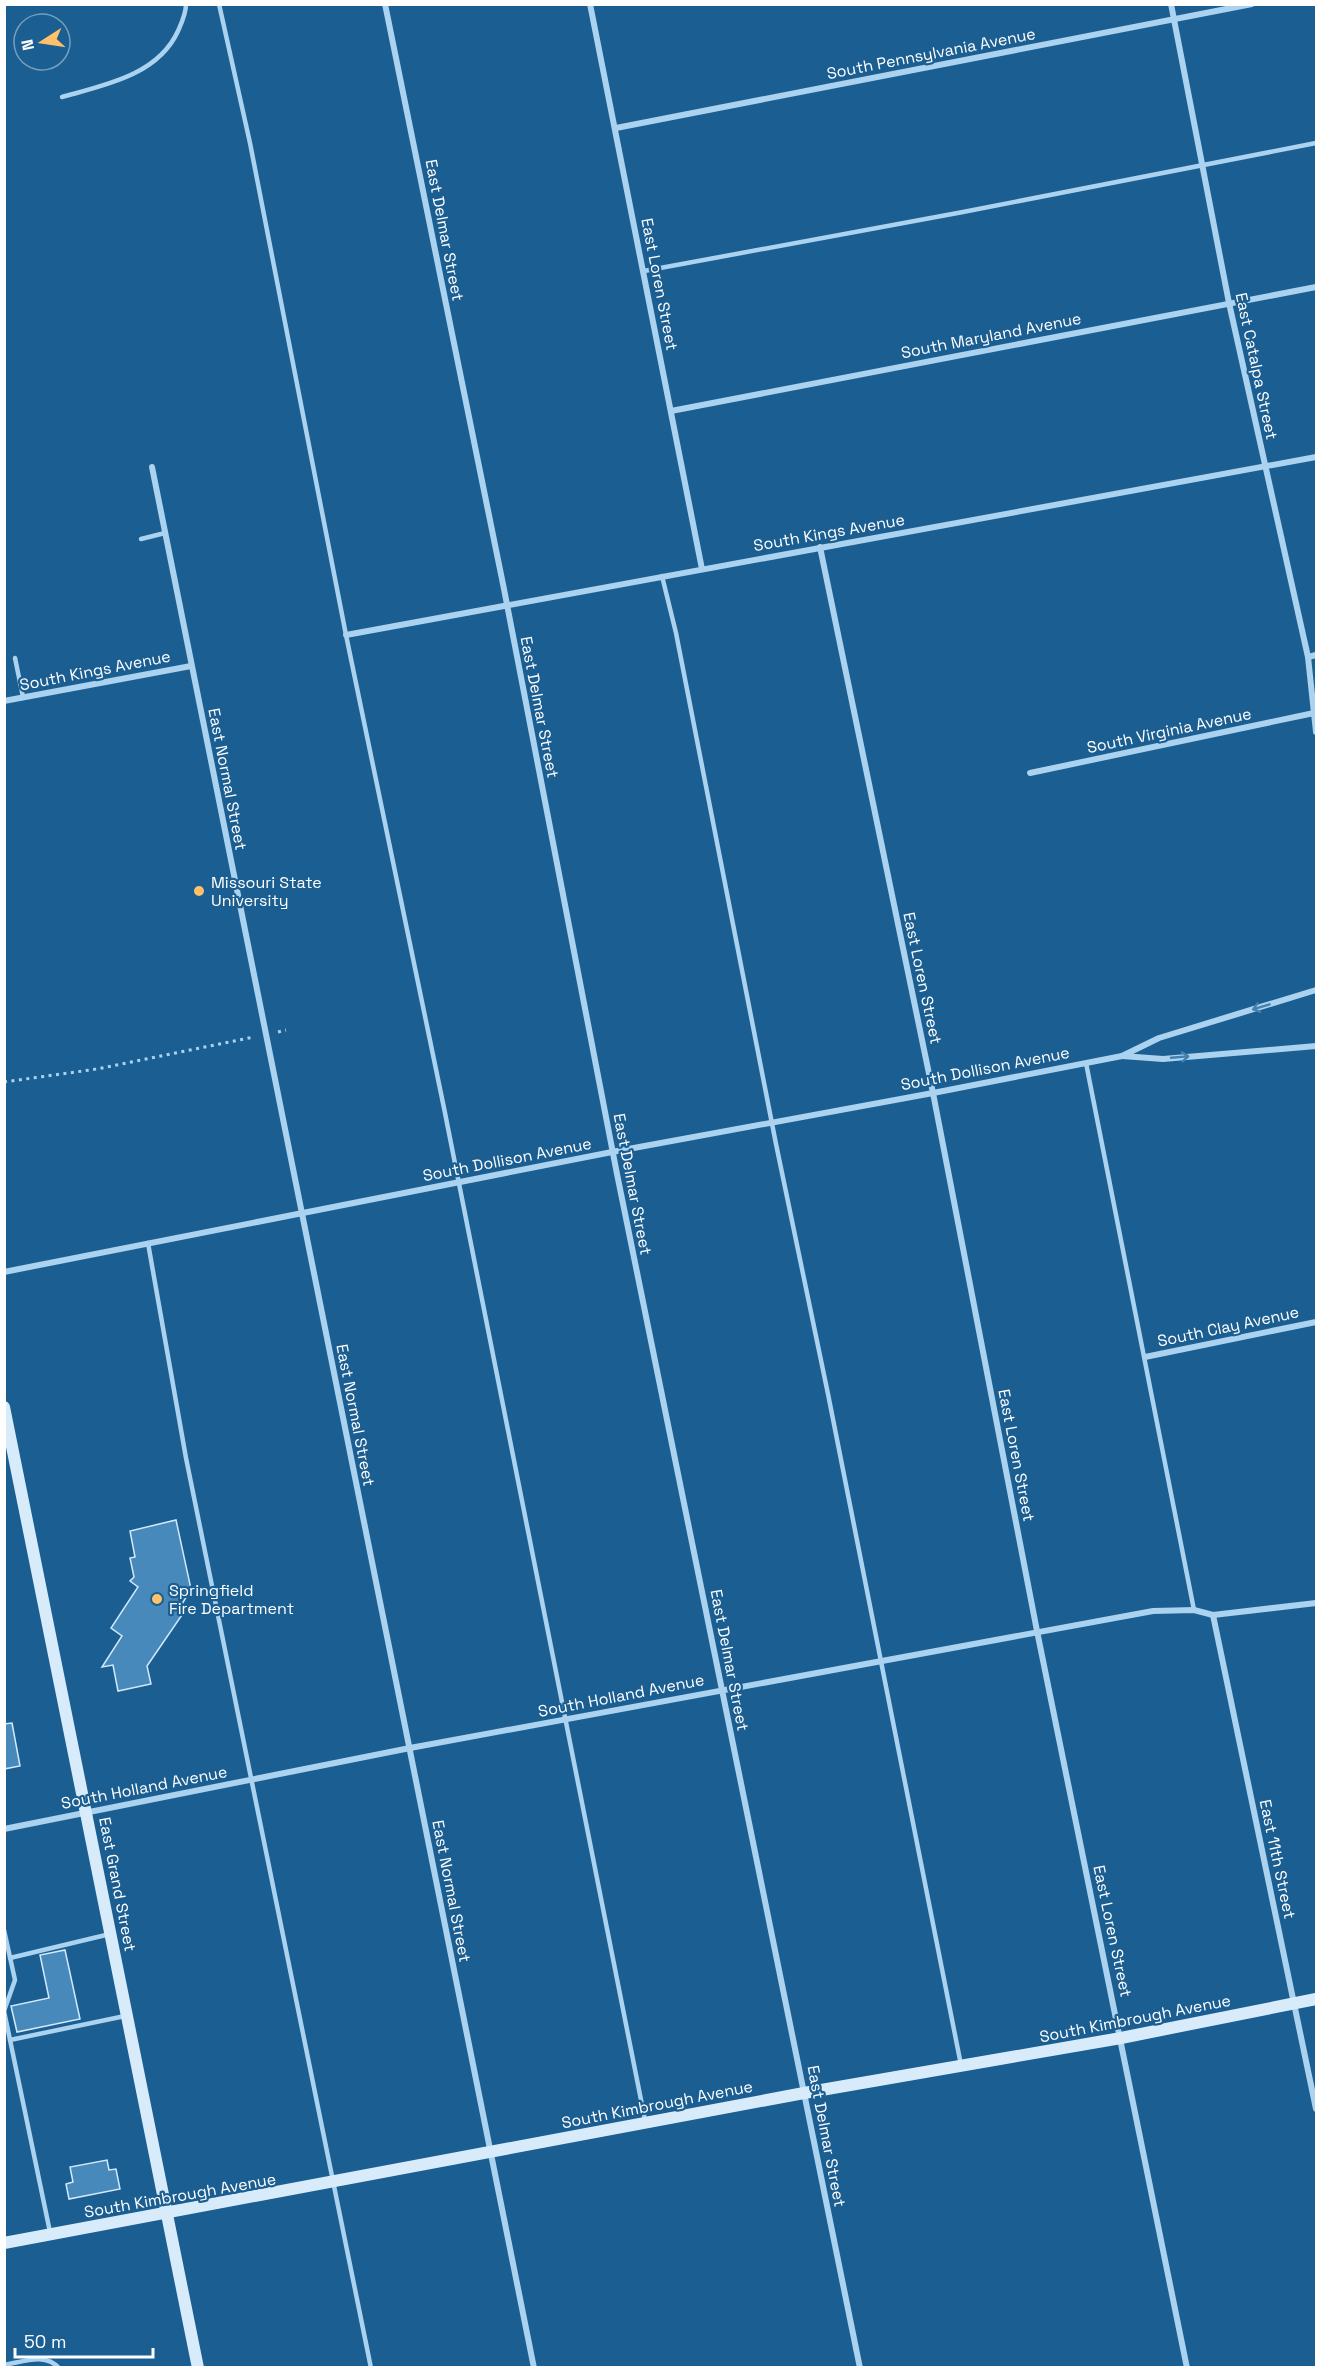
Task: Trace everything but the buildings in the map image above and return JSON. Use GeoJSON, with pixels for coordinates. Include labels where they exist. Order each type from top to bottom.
{"type":"FeatureCollection","features":[{"type":"Feature","properties":{"kind":"main road","name":"East Grand Street"},"geometry":{"type":"LineString","coordinates":[[5,1415],[198,2367]]}},
{"type":"Feature","properties":{"kind":"main road","name":"South Kimbrough Avenue"},"geometry":{"type":"LineString","coordinates":[[4,2243],[334,2183],[804,2093],[1121,2038],[1317,1999]]}},
{"type":"Feature","properties":{"kind":"street","name":"East Delmar Street"},"geometry":{"type":"LineString","coordinates":[[385,4],[507,605],[612,1152],[860,2367]]}},
{"type":"Feature","properties":{"kind":"street","name":"East Loren Street"},"geometry":{"type":"LineString","coordinates":[[590,4],[702,569]]}},
{"type":"Feature","properties":{"kind":"street","name":"East Catalpa Street"},"geometry":{"type":"LineString","coordinates":[[1171,4],[1229,303],[1308,657],[1317,732]]}},
{"type":"Feature","properties":{"kind":"street","name":"South Pennsylvania Avenue"},"geometry":{"type":"LineString","coordinates":[[616,128],[1252,4]]}},
{"type":"Feature","properties":{"kind":"street","name":"South Maryland Avenue"},"geometry":{"type":"LineString","coordinates":[[671,411],[1317,287]]}},
{"type":"Feature","properties":{"kind":"street","name":"South Kings Avenue"},"geometry":{"type":"LineString","coordinates":[[346,634],[1317,457]]}},
{"type":"Feature","properties":{"kind":"street","name":"East Normal Street"},"geometry":{"type":"LineString","coordinates":[[152,467],[534,2367]]}},
{"type":"Feature","properties":{"kind":"street","name":"East Loren Street"},"geometry":{"type":"LineString","coordinates":[[820,547],[933,1093],[1037,1631],[1187,2367]]}},
{"type":"Feature","properties":{"kind":"street"},"geometry":{"type":"LineString","coordinates":[[1308,657],[1317,654]]}},
{"type":"Feature","properties":{"kind":"street","name":"South Kings Avenue"},"geometry":{"type":"LineString","coordinates":[[4,701],[191,666]]}},
{"type":"Feature","properties":{"kind":"street","name":"South Virginia Avenue"},"geometry":{"type":"LineString","coordinates":[[1030,773],[1314,713]]}},
{"type":"Feature","properties":{"kind":"street","name":"South Dollison Avenue"},"geometry":{"type":"LineString","coordinates":[[1122,1056],[1159,1038],[1317,990]]}},
{"type":"Feature","properties":{"kind":"street","name":"South Dollison Avenue"},"geometry":{"type":"LineString","coordinates":[[4,1272],[457,1182],[1086,1062],[1122,1056],[1163,1059],[1317,1046]]}},
{"type":"Feature","properties":{"kind":"street","name":"South Clay Avenue"},"geometry":{"type":"LineString","coordinates":[[1145,1357],[1317,1322]]}},
{"type":"Feature","properties":{"kind":"street","name":"South Holland Avenue"},"geometry":{"type":"LineString","coordinates":[[4,1829],[565,1719],[1153,1611],[1194,1610],[1213,1615],[1317,1603]]}},
{"type":"Feature","properties":{"kind":"street","name":"East 11th Street"},"geometry":{"type":"LineString","coordinates":[[1213,1615],[1317,2109]]}},
{"type":"Feature","properties":{"kind":"lane"},"geometry":{"type":"LineString","coordinates":[[62,97],[123,79],[148,66],[171,45],[186,12],[186,4]]}},
{"type":"Feature","properties":{"kind":"lane"},"geometry":{"type":"LineString","coordinates":[[219,4],[250,143],[346,634],[548,1623],[646,2123]]}},
{"type":"Feature","properties":{"kind":"lane"},"geometry":{"type":"LineString","coordinates":[[644,271],[1317,143]]}},
{"type":"Feature","properties":{"kind":"lane"},"geometry":{"type":"LineString","coordinates":[[141,539],[165,533]]}},
{"type":"Feature","properties":{"kind":"lane"},"geometry":{"type":"LineString","coordinates":[[662,576],[676,633],[771,1122],[962,2066]]}},
{"type":"Feature","properties":{"kind":"lane"},"geometry":{"type":"LineString","coordinates":[[15,658],[23,697]]}},
{"type":"Feature","properties":{"kind":"lane"},"geometry":{"type":"LineString","coordinates":[[1086,1062],[1194,1610]]}},
{"type":"Feature","properties":{"kind":"lane"},"geometry":{"type":"LineString","coordinates":[[147,1244],[186,1458],[371,2367]]}},
{"type":"Feature","properties":{"kind":"lane"},"geometry":{"type":"LineString","coordinates":[[4,1930],[15,1980],[4,2011],[51,2235]]}},
{"type":"Feature","properties":{"kind":"lane"},"geometry":{"type":"LineString","coordinates":[[10,1958],[112,1934]]}},
{"type":"Feature","properties":{"kind":"lane"},"geometry":{"type":"LineString","coordinates":[[10,2040],[128,2016]]}},
{"type":"Feature","properties":{"kind":"lane"},"geometry":{"type":"LineString","coordinates":[[4,2365],[44,2358],[59,2367]]}},
{"type":"Feature","properties":{"kind":"path"},"geometry":{"type":"LineString","coordinates":[[4,1082],[98,1069],[265,1034]]}},
{"type":"Feature","properties":{"kind":"place","name":"Missouri State University"},"geometry":{"type":"Point","coordinates":[199,891]}},
{"type":"Feature","properties":{"kind":"place","name":"Springfield Fire Department"},"geometry":{"type":"Point","coordinates":[157,1599]}}]}
